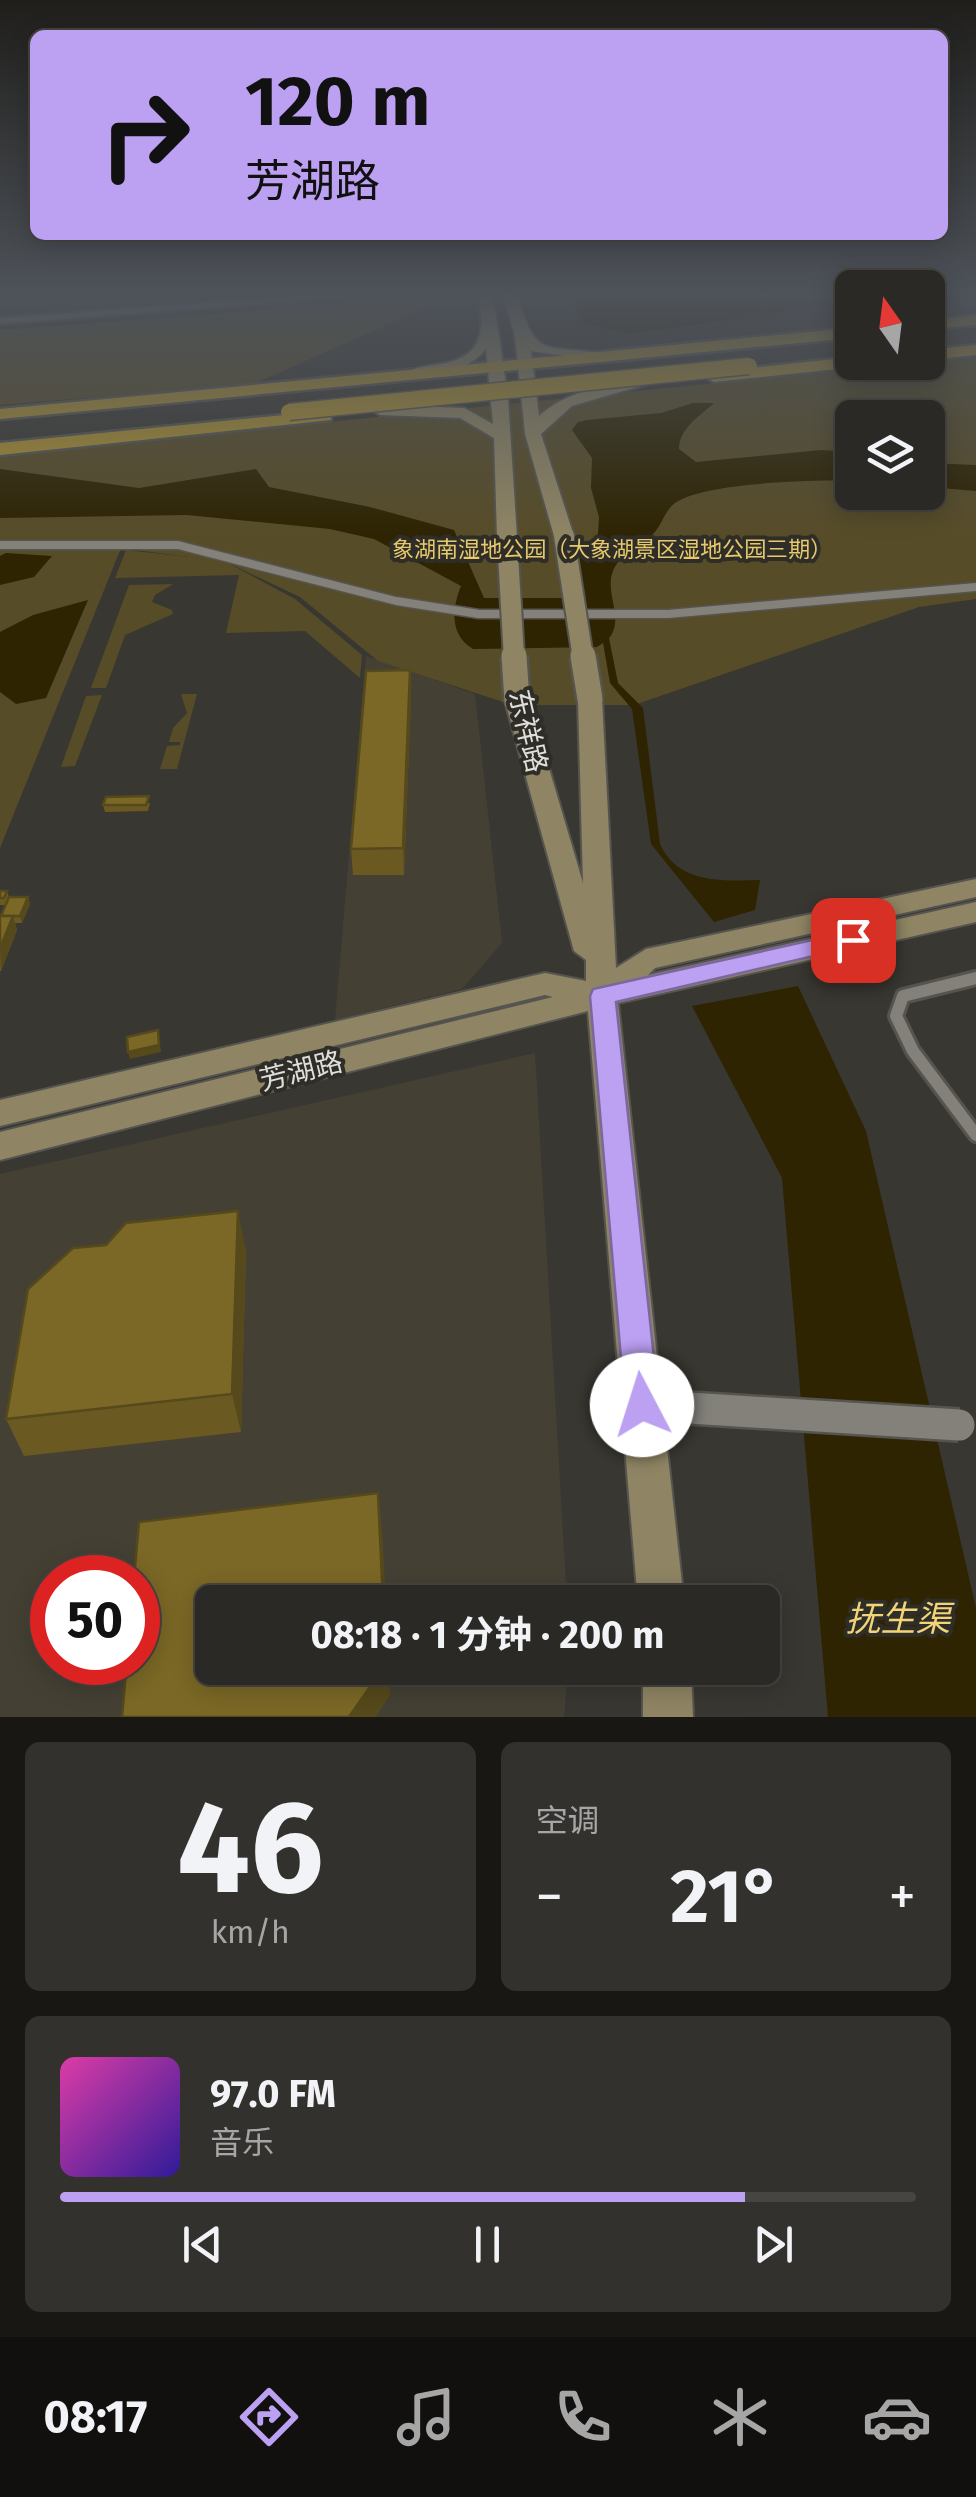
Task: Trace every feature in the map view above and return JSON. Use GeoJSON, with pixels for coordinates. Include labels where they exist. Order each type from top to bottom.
{"type":"FeatureCollection","features":[{"type":"Feature","properties":{"kind":"highway"},"geometry":{"type":"LineString","coordinates":[[0,414],[412,375]]}},
{"type":"Feature","properties":{"kind":"highway"},"geometry":{"type":"LineString","coordinates":[[0,440],[540,375]]}},
{"type":"Feature","properties":{"kind":"highway"},"geometry":{"type":"LineString","coordinates":[[578,375],[636,385]]}},
{"type":"Feature","properties":{"kind":"highway"},"geometry":{"type":"LineString","coordinates":[[0,423],[638,375]]}},
{"type":"Feature","properties":{"kind":"highway"},"geometry":{"type":"LineString","coordinates":[[0,448],[719,375]]}},
{"type":"Feature","properties":{"kind":"highway"},"geometry":{"type":"LineString","coordinates":[[378,378],[429,391],[428,396],[417,401],[380,410]]}},
{"type":"Feature","properties":{"kind":"main road"},"geometry":{"type":"LineString","coordinates":[[378,378],[393,375]]}},
{"type":"Feature","properties":{"kind":"main road","name":"东祥路"},"geometry":{"type":"LineString","coordinates":[[497,375],[516,701],[602,996]]}},
{"type":"Feature","properties":{"kind":"main road","name":"东祥路"},"geometry":{"type":"LineString","coordinates":[[527,375],[533,434],[564,536],[590,699],[602,996],[659,1585]]}},
{"type":"Feature","properties":{"kind":"main road"},"geometry":{"type":"LineString","coordinates":[[533,434],[558,406],[577,396],[636,385]]}},
{"type":"Feature","properties":{"kind":"main road"},"geometry":{"type":"LineString","coordinates":[[380,410],[464,413],[502,436]]}},
{"type":"Feature","properties":{"kind":"main road","name":"芳湖路"},"geometry":{"type":"LineString","coordinates":[[0,1146],[602,996],[974,909]]}},
{"type":"Feature","properties":{"kind":"main road","name":"芳湖路"},"geometry":{"type":"LineString","coordinates":[[0,1113],[545,984],[602,996]]}},
{"type":"Feature","properties":{"kind":"main road"},"geometry":{"type":"LineString","coordinates":[[668,1685],[668,1717]]}},
{"type":"Feature","properties":{"kind":"street"},"geometry":{"type":"LineString","coordinates":[[642,1405],[967,1425]]}},
{"type":"Feature","properties":{"kind":"lane"},"geometry":{"type":"LineString","coordinates":[[0,545],[178,545],[396,601],[479,614],[668,614],[976,587]]}},
{"type":"Feature","properties":{"kind":"lane"},"geometry":{"type":"LineString","coordinates":[[976,978],[903,996],[896,1016],[913,1051],[976,1135]]}},
{"type":"Feature","properties":{"kind":"shaded area"},"geometry":{"type":"Polygon","coordinates":[[[366,656],[475,694],[502,943],[462,989],[335,1020],[366,656]]]}},
{"type":"Feature","properties":{"kind":"shaded area"},"geometry":{"type":"Polygon","coordinates":[[[535,1053],[566,1585],[195,1585],[195,1685],[567,1685],[564,1717],[0,1717],[0,1174],[535,1053]]]}},
{"type":"Feature","properties":{"kind":"green space"},"geometry":{"type":"Polygon","coordinates":[[[0,375],[274,375],[254,384],[0,405],[0,375]]]}},
{"type":"Feature","properties":{"kind":"green space","name":"象湖南湿地公园（大象湖景区湿地公园三期）"},"geometry":{"type":"Polygon","coordinates":[[[795,375],[835,375],[835,380],[945,380],[945,375],[976,375],[976,599],[919,607],[634,705],[512,705],[378,661],[300,597],[226,562],[295,599],[362,655],[360,678],[305,631],[226,633],[239,575],[115,578],[126,550],[189,557],[121,548],[0,848],[0,455],[795,375]]]}},
{"type":"Feature","properties":{"kind":"green space"},"geometry":{"type":"Polygon","coordinates":[[[173,584],[155,595],[152,602],[173,614],[125,635],[106,688],[91,688],[129,585],[173,584]]]}},
{"type":"Feature","properties":{"kind":"green space"},"geometry":{"type":"Polygon","coordinates":[[[181,694],[197,694],[177,769],[160,769],[167,746],[180,745],[169,742],[173,728],[187,713],[181,694]]]}},
{"type":"Feature","properties":{"kind":"green space"},"geometry":{"type":"Polygon","coordinates":[[[102,695],[75,766],[61,767],[86,696],[102,695]]]}},
{"type":"Feature","properties":{"kind":"water"},"geometry":{"type":"Polygon","coordinates":[[[693,403],[714,403],[682,435],[679,449],[696,462],[835,451],[835,481],[734,487],[689,496],[675,503],[653,534],[621,559],[613,571],[615,622],[609,638],[618,683],[643,708],[660,844],[678,867],[690,873],[716,880],[760,880],[755,910],[714,922],[651,844],[632,709],[610,683],[603,643],[597,647],[473,649],[456,629],[456,603],[461,586],[374,539],[330,529],[187,515],[0,518],[0,469],[139,488],[256,469],[269,487],[370,507],[454,530],[484,598],[579,598],[577,555],[598,534],[599,517],[591,488],[592,458],[572,430],[578,422],[587,420],[661,413],[693,403]]]}},
{"type":"Feature","properties":{"kind":"water"},"geometry":{"type":"Polygon","coordinates":[[[945,464],[976,465],[976,491],[945,488],[945,464]]]}},
{"type":"Feature","properties":{"kind":"water"},"geometry":{"type":"Polygon","coordinates":[[[0,556],[52,556],[34,577],[0,585],[0,556]]]}},
{"type":"Feature","properties":{"kind":"water"},"geometry":{"type":"Polygon","coordinates":[[[88,600],[46,698],[16,704],[0,692],[0,632],[33,615],[88,600]]]}},
{"type":"Feature","properties":{"kind":"water","name":"抚生渠"},"geometry":{"type":"Polygon","coordinates":[[[798,986],[866,1131],[976,1608],[976,1717],[828,1717],[782,1178],[692,1006],[798,986]]]}},
{"type":"Feature","properties":{"kind":"building"},"geometry":{"type":"Polygon","coordinates":[[[410,670],[403,848],[351,849],[366,671],[410,670]]]}},
{"type":"Feature","properties":{"kind":"building"},"geometry":{"type":"Polygon","coordinates":[[[149,796],[146,805],[103,805],[106,797],[149,796]]]}},
{"type":"Feature","properties":{"kind":"building"},"geometry":{"type":"Polygon","coordinates":[[[9,897],[28,897],[20,916],[1,916],[9,897]]]}},
{"type":"Feature","properties":{"kind":"building"},"geometry":{"type":"Polygon","coordinates":[[[0,916],[13,916],[0,948],[0,916]]]}},
{"type":"Feature","properties":{"kind":"building"},"geometry":{"type":"Polygon","coordinates":[[[158,1030],[159,1045],[128,1052],[127,1037],[158,1030]]]}},
{"type":"Feature","properties":{"kind":"building"},"geometry":{"type":"Polygon","coordinates":[[[238,1211],[232,1394],[6,1419],[28,1289],[73,1248],[106,1245],[126,1223],[238,1211]]]}},
{"type":"Feature","properties":{"kind":"building"},"geometry":{"type":"Polygon","coordinates":[[[378,1493],[382,1585],[195,1585],[195,1685],[371,1685],[349,1717],[122,1717],[125,1685],[160,1685],[160,1555],[136,1555],[139,1522],[378,1493]]]}},
{"type":"Feature","properties":{"kind":"route"},"geometry":{"type":"LineString","coordinates":[[642,1405],[602,996],[853,940]]}}]}
